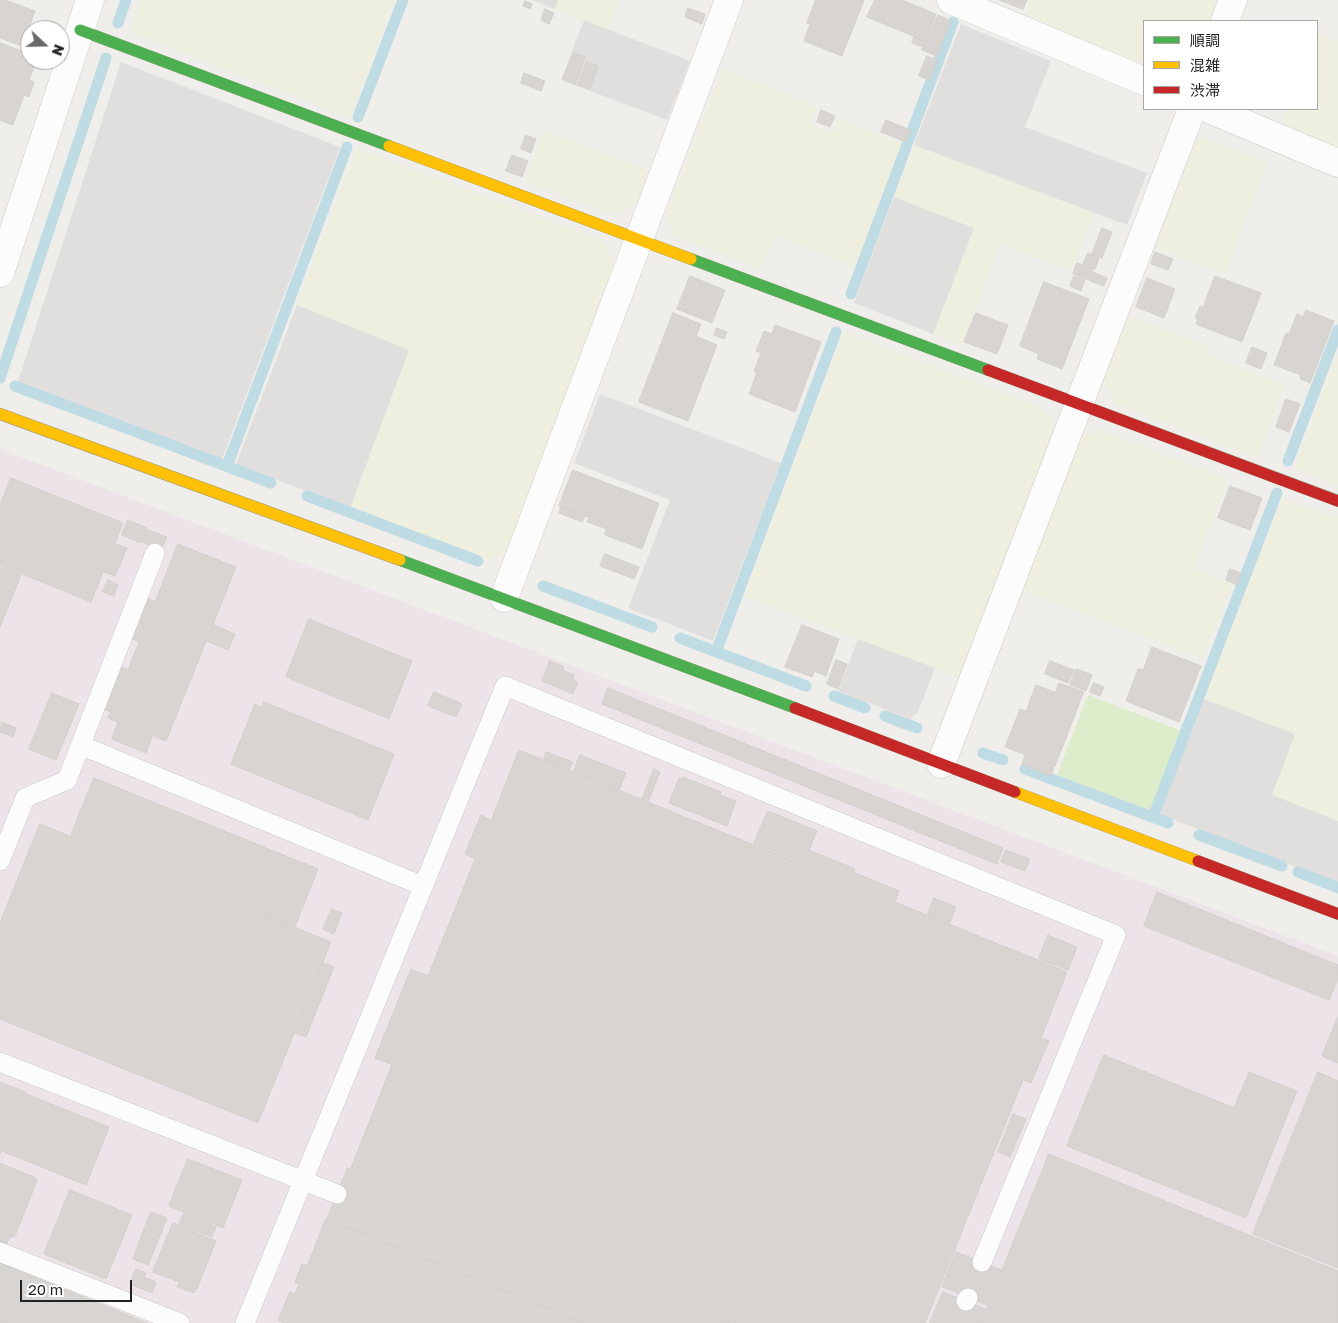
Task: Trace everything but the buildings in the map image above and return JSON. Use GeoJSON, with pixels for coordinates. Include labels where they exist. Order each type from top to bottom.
{"type":"FeatureCollection","features":[{"type":"Feature","properties":{"kind":"street"},"geometry":{"type":"LineString","coordinates":[[0,273],[90,0]]}},
{"type":"Feature","properties":{"kind":"street"},"geometry":{"type":"LineString","coordinates":[[504,598],[729,0]]}},
{"type":"Feature","properties":{"kind":"street"},"geometry":{"type":"LineString","coordinates":[[951,0],[1143,81]]}},
{"type":"Feature","properties":{"kind":"street"},"geometry":{"type":"LineString","coordinates":[[1225,20],[1233,0]]}},
{"type":"Feature","properties":{"kind":"street"},"geometry":{"type":"LineString","coordinates":[[80,30],[1338,501]]}},
{"type":"Feature","properties":{"kind":"street"},"geometry":{"type":"LineString","coordinates":[[941,764],[1192,110]]}},
{"type":"Feature","properties":{"kind":"street"},"geometry":{"type":"LineString","coordinates":[[1212,110],[1338,163]]}},
{"type":"Feature","properties":{"kind":"street"},"geometry":{"type":"LineString","coordinates":[[0,414],[504,598],[1338,914]]}},
{"type":"Feature","properties":{"kind":"lane"},"geometry":{"type":"LineString","coordinates":[[0,861],[25,798],[67,780],[155,553]]}},
{"type":"Feature","properties":{"kind":"lane"},"geometry":{"type":"LineString","coordinates":[[245,1323],[505,686],[1116,935],[982,1262]]}},
{"type":"Feature","properties":{"kind":"lane"},"geometry":{"type":"LineString","coordinates":[[80,745],[423,886]]}},
{"type":"Feature","properties":{"kind":"lane"},"geometry":{"type":"LineString","coordinates":[[0,1062],[337,1194]]}},
{"type":"Feature","properties":{"kind":"lane"},"geometry":{"type":"LineString","coordinates":[[0,1252],[180,1323]]}},
{"type":"Feature","properties":{"kind":"shaded area"},"geometry":{"type":"Polygon","coordinates":[[[532,0],[558,0],[555,9],[532,0]]]}},
{"type":"Feature","properties":{"kind":"shaded area"},"geometry":{"type":"Polygon","coordinates":[[[584,20],[690,61],[667,120],[561,80],[584,20]]]}},
{"type":"Feature","properties":{"kind":"shaded area"},"geometry":{"type":"Polygon","coordinates":[[[961,24],[1051,61],[1025,127],[1147,173],[1127,225],[914,145],[961,24]]]}},
{"type":"Feature","properties":{"kind":"shaded area"},"geometry":{"type":"Polygon","coordinates":[[[121,62],[340,147],[222,459],[18,382],[121,62]]]}},
{"type":"Feature","properties":{"kind":"shaded area"},"geometry":{"type":"Polygon","coordinates":[[[894,197],[974,228],[933,334],[854,303],[894,197]]]}},
{"type":"Feature","properties":{"kind":"shaded area"},"geometry":{"type":"Polygon","coordinates":[[[297,305],[409,350],[350,508],[236,464],[297,305]]]}},
{"type":"Feature","properties":{"kind":"shaded area"},"geometry":{"type":"Polygon","coordinates":[[[600,394],[781,463],[713,641],[628,608],[670,500],[574,463],[600,394]]]}},
{"type":"Feature","properties":{"kind":"shaded area"},"geometry":{"type":"Polygon","coordinates":[[[0,449],[1338,956],[1338,1323],[0,1323],[0,449]]]}},
{"type":"Feature","properties":{"kind":"shaded area"},"geometry":{"type":"Polygon","coordinates":[[[858,639],[935,668],[918,712],[910,719],[838,691],[858,639]]]}},
{"type":"Feature","properties":{"kind":"shaded area"},"geometry":{"type":"Polygon","coordinates":[[[1204,699],[1295,734],[1272,795],[1338,821],[1338,883],[1158,814],[1204,699]]]}},
{"type":"Feature","properties":{"kind":"green space"},"geometry":{"type":"Polygon","coordinates":[[[141,0],[394,0],[350,118],[131,32],[141,0]]]}},
{"type":"Feature","properties":{"kind":"green space"},"geometry":{"type":"Polygon","coordinates":[[[558,0],[619,0],[607,29],[555,9],[558,0]]]}},
{"type":"Feature","properties":{"kind":"green space"},"geometry":{"type":"Polygon","coordinates":[[[1031,0],[1217,0],[1208,20],[1143,20],[1143,65],[1025,15],[1031,0]]]}},
{"type":"Feature","properties":{"kind":"green space"},"geometry":{"type":"Polygon","coordinates":[[[1318,34],[1338,42],[1338,148],[1282,124],[1288,110],[1318,110],[1318,34]]]}},
{"type":"Feature","properties":{"kind":"green space"},"geometry":{"type":"Polygon","coordinates":[[[723,68],[817,107],[810,125],[833,134],[839,119],[903,144],[857,267],[775,236],[762,269],[675,236],[666,215],[723,68]]]}},
{"type":"Feature","properties":{"kind":"green space"},"geometry":{"type":"Polygon","coordinates":[[[544,130],[650,171],[638,204],[612,214],[525,181],[544,130]]]}},
{"type":"Feature","properties":{"kind":"green space"},"geometry":{"type":"Polygon","coordinates":[[[1198,136],[1267,163],[1225,274],[1155,247],[1198,136]]]}},
{"type":"Feature","properties":{"kind":"green space"},"geometry":{"type":"Polygon","coordinates":[[[914,145],[1094,212],[1071,271],[1000,244],[961,345],[933,334],[974,228],[894,197],[914,145]]]}},
{"type":"Feature","properties":{"kind":"green space"},"geometry":{"type":"Polygon","coordinates":[[[357,148],[602,240],[615,266],[508,550],[488,561],[350,508],[409,350],[297,305],[357,148]]]}},
{"type":"Feature","properties":{"kind":"green space"},"geometry":{"type":"Polygon","coordinates":[[[1129,316],[1209,347],[1206,355],[1285,385],[1257,458],[1116,404],[1104,381],[1129,316]]]}},
{"type":"Feature","properties":{"kind":"green space"},"geometry":{"type":"Polygon","coordinates":[[[844,332],[1040,407],[1052,419],[1052,437],[960,678],[744,596],[844,332]]]}},
{"type":"Feature","properties":{"kind":"green space"},"geometry":{"type":"Polygon","coordinates":[[[1336,358],[1338,358],[1338,486],[1294,469],[1336,358]]]}},
{"type":"Feature","properties":{"kind":"green space"},"geometry":{"type":"Polygon","coordinates":[[[1099,430],[1228,479],[1194,569],[1232,584],[1203,659],[1023,590],[1079,438],[1099,430]]]}},
{"type":"Feature","properties":{"kind":"green space"},"geometry":{"type":"Polygon","coordinates":[[[1282,499],[1338,519],[1338,821],[1272,795],[1295,734],[1204,699],[1282,499]]]}},
{"type":"Feature","properties":{"kind":"green space"},"geometry":{"type":"Polygon","coordinates":[[[1088,695],[1182,731],[1151,811],[1057,775],[1088,695]]]}},
{"type":"Feature","properties":{"kind":"waterway"},"geometry":{"type":"LineString","coordinates":[[118,23],[126,0]]}},
{"type":"Feature","properties":{"kind":"waterway"},"geometry":{"type":"LineString","coordinates":[[358,117],[403,0]]}},
{"type":"Feature","properties":{"kind":"waterway"},"geometry":{"type":"LineString","coordinates":[[851,294],[953,22]]}},
{"type":"Feature","properties":{"kind":"waterway"},"geometry":{"type":"LineString","coordinates":[[0,378],[106,58]]}},
{"type":"Feature","properties":{"kind":"waterway"},"geometry":{"type":"LineString","coordinates":[[227,466],[347,147]]}},
{"type":"Feature","properties":{"kind":"waterway"},"geometry":{"type":"LineString","coordinates":[[1288,461],[1338,330]]}},
{"type":"Feature","properties":{"kind":"waterway"},"geometry":{"type":"LineString","coordinates":[[716,652],[836,332]]}},
{"type":"Feature","properties":{"kind":"waterway"},"geometry":{"type":"LineString","coordinates":[[15,386],[271,483]]}},
{"type":"Feature","properties":{"kind":"waterway"},"geometry":{"type":"LineString","coordinates":[[1153,817],[1277,493]]}},
{"type":"Feature","properties":{"kind":"waterway"},"geometry":{"type":"LineString","coordinates":[[307,496],[478,561]]}},
{"type":"Feature","properties":{"kind":"waterway"},"geometry":{"type":"LineString","coordinates":[[543,586],[652,627]]}},
{"type":"Feature","properties":{"kind":"waterway"},"geometry":{"type":"LineString","coordinates":[[680,638],[806,686]]}},
{"type":"Feature","properties":{"kind":"waterway"},"geometry":{"type":"LineString","coordinates":[[834,696],[865,708]]}},
{"type":"Feature","properties":{"kind":"waterway"},"geometry":{"type":"LineString","coordinates":[[885,716],[917,728]]}},
{"type":"Feature","properties":{"kind":"waterway"},"geometry":{"type":"LineString","coordinates":[[983,753],[1003,760]]}},
{"type":"Feature","properties":{"kind":"waterway"},"geometry":{"type":"LineString","coordinates":[[1025,769],[1168,823]]}},
{"type":"Feature","properties":{"kind":"waterway"},"geometry":{"type":"LineString","coordinates":[[1199,835],[1282,866]]}},
{"type":"Feature","properties":{"kind":"waterway"},"geometry":{"type":"LineString","coordinates":[[1298,872],[1338,888]]}},
{"type":"Feature","properties":{"kind":"traffic: fast"},"geometry":{"type":"LineString","coordinates":[[80,30],[389,146]]}},
{"type":"Feature","properties":{"kind":"traffic: fast"},"geometry":{"type":"LineString","coordinates":[[691,259],[988,370]]}},
{"type":"Feature","properties":{"kind":"traffic: fast"},"geometry":{"type":"LineString","coordinates":[[400,560],[795,708]]}},
{"type":"Feature","properties":{"kind":"traffic: slow"},"geometry":{"type":"LineString","coordinates":[[389,146],[691,259]]}},
{"type":"Feature","properties":{"kind":"traffic: slow"},"geometry":{"type":"LineString","coordinates":[[0,414],[400,560]]}},
{"type":"Feature","properties":{"kind":"traffic: slow"},"geometry":{"type":"LineString","coordinates":[[1015,792],[1198,861]]}},
{"type":"Feature","properties":{"kind":"traffic: jam"},"geometry":{"type":"LineString","coordinates":[[988,370],[1338,501]]}},
{"type":"Feature","properties":{"kind":"traffic: jam"},"geometry":{"type":"LineString","coordinates":[[795,708],[1015,792]]}},
{"type":"Feature","properties":{"kind":"traffic: jam"},"geometry":{"type":"LineString","coordinates":[[1198,861],[1338,914]]}}]}
